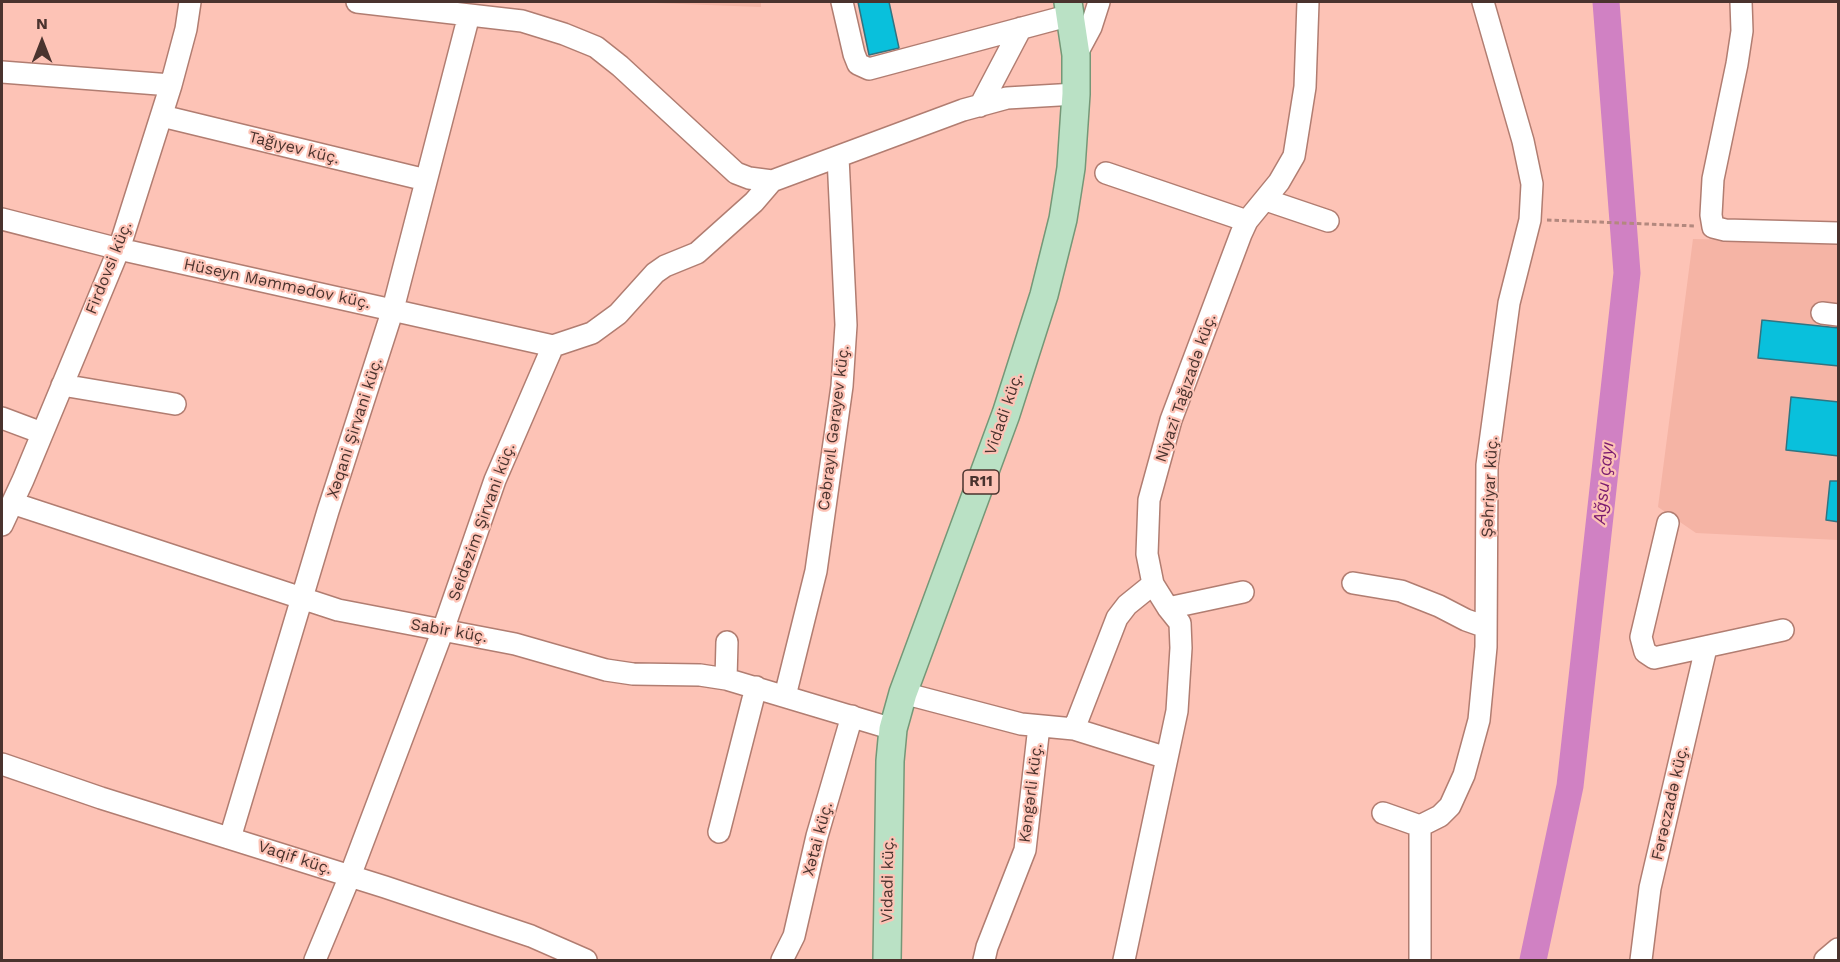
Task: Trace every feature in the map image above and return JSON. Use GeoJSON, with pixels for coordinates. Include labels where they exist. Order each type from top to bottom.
{"type":"FeatureCollection","features":[{"type":"Feature","properties":{"kind":"main road","name":"Vidadi küç."},"geometry":{"type":"LineString","coordinates":[[887,960],[890,761],[893,729],[903,693],[1005,414],[1044,295],[1063,219],[1070,178],[1077,94],[1076,55],[1069,8]]}},
{"type":"Feature","properties":{"kind":"street","name":"Firdovsi küç."},"geometry":{"type":"LineString","coordinates":[[2,525],[119,249],[171,85],[186,29],[190,2]]}},
{"type":"Feature","properties":{"kind":"street"},"geometry":{"type":"LineString","coordinates":[[363,2],[522,21],[596,47],[736,173],[749,178],[772,181],[1007,98],[1077,94]]}},
{"type":"Feature","properties":{"kind":"street"},"geometry":{"type":"LineString","coordinates":[[842,2],[858,64],[869,69],[1021,28],[1069,8]]}},
{"type":"Feature","properties":{"kind":"street"},"geometry":{"type":"LineString","coordinates":[[1076,55],[1091,27],[1099,2]]}},
{"type":"Feature","properties":{"kind":"street","name":"Niyazi Tağızadə küç."},"geometry":{"type":"LineString","coordinates":[[1124,960],[1177,711],[1181,648],[1180,622],[1153,584],[1147,554],[1149,500],[1171,420],[1247,221],[1266,200],[1294,156],[1305,87],[1308,2]]}},
{"type":"Feature","properties":{"kind":"street","name":"Şəhriyar küç."},"geometry":{"type":"LineString","coordinates":[[1420,826],[1440,816],[1450,806],[1464,775],[1479,720],[1486,627],[1487,465],[1509,303],[1530,220],[1532,184],[1523,141],[1483,2]]}},
{"type":"Feature","properties":{"kind":"street"},"geometry":{"type":"LineString","coordinates":[[1741,2],[1742,31],[1737,64],[1713,179],[1711,215],[1713,227],[1725,230],[1839,232]]}},
{"type":"Feature","properties":{"kind":"street","name":"Xəqani Şirvani küç."},"geometry":{"type":"LineString","coordinates":[[230,838],[393,309],[468,15]]}},
{"type":"Feature","properties":{"kind":"street"},"geometry":{"type":"LineString","coordinates":[[980,106],[1021,28]]}},
{"type":"Feature","properties":{"kind":"street"},"geometry":{"type":"LineString","coordinates":[[2,72],[171,85]]}},
{"type":"Feature","properties":{"kind":"street","name":"Tağıyev küç."},"geometry":{"type":"LineString","coordinates":[[162,116],[426,180]]}},
{"type":"Feature","properties":{"kind":"street","name":"Cəbrayıl Gərayev küç."},"geometry":{"type":"LineString","coordinates":[[785,696],[816,571],[842,386],[846,325],[838,157]]}},
{"type":"Feature","properties":{"kind":"street"},"geometry":{"type":"LineString","coordinates":[[1106,173],[1247,221]]}},
{"type":"Feature","properties":{"kind":"street"},"geometry":{"type":"LineString","coordinates":[[553,346],[592,333],[618,314],[655,273],[665,266],[697,253],[754,202],[772,181]]}},
{"type":"Feature","properties":{"kind":"street"},"geometry":{"type":"LineString","coordinates":[[1266,200],[1328,221]]}},
{"type":"Feature","properties":{"kind":"street","name":"Hüseyn Məmmədov küç."},"geometry":{"type":"LineString","coordinates":[[2,219],[119,249],[553,346]]}},
{"type":"Feature","properties":{"kind":"street","name":"Seidəzim Şirvani küç."},"geometry":{"type":"LineString","coordinates":[[315,960],[350,876],[443,630],[495,480],[553,346]]}},
{"type":"Feature","properties":{"kind":"street"},"geometry":{"type":"LineString","coordinates":[[62,386],[175,404]]}},
{"type":"Feature","properties":{"kind":"street"},"geometry":{"type":"LineString","coordinates":[[2,418],[42,433]]}},
{"type":"Feature","properties":{"kind":"street","name":"Sabir küç."},"geometry":{"type":"LineString","coordinates":[[12,503],[338,610],[515,644],[606,670],[633,674],[700,675],[726,679],[893,729]]}},
{"type":"Feature","properties":{"kind":"street"},"geometry":{"type":"LineString","coordinates":[[1668,523],[1641,637],[1645,652],[1654,658],[1782,630]]}},
{"type":"Feature","properties":{"kind":"street"},"geometry":{"type":"LineString","coordinates":[[1353,583],[1401,591],[1486,627]]}},
{"type":"Feature","properties":{"kind":"street"},"geometry":{"type":"LineString","coordinates":[[1074,729],[1117,618],[1127,605],[1153,584]]}},
{"type":"Feature","properties":{"kind":"street"},"geometry":{"type":"LineString","coordinates":[[1168,608],[1243,592]]}},
{"type":"Feature","properties":{"kind":"street"},"geometry":{"type":"LineString","coordinates":[[726,679],[727,642]]}},
{"type":"Feature","properties":{"kind":"street","name":"Fərəczadə küç."},"geometry":{"type":"LineString","coordinates":[[1641,960],[1650,888],[1706,648]]}},
{"type":"Feature","properties":{"kind":"street"},"geometry":{"type":"LineString","coordinates":[[719,832],[756,687]]}},
{"type":"Feature","properties":{"kind":"street"},"geometry":{"type":"LineString","coordinates":[[903,693],[1021,724],[1074,729],[1167,758]]}},
{"type":"Feature","properties":{"kind":"street","name":"Xətai küç."},"geometry":{"type":"LineString","coordinates":[[782,960],[794,936],[817,836],[852,716]]}},
{"type":"Feature","properties":{"kind":"street","name":"Kəngərli küç."},"geometry":{"type":"LineString","coordinates":[[984,960],[1024,850],[1039,726]]}},
{"type":"Feature","properties":{"kind":"street","name":"Vaqif küç."},"geometry":{"type":"LineString","coordinates":[[2,764],[531,936],[586,960]]}},
{"type":"Feature","properties":{"kind":"street"},"geometry":{"type":"LineString","coordinates":[[1383,813],[1420,826],[1420,960]]}},
{"type":"Feature","properties":{"kind":"street"},"geometry":{"type":"LineString","coordinates":[[1825,960],[1839,949]]}},
{"type":"Feature","properties":{"kind":"path"},"geometry":{"type":"LineString","coordinates":[[1530,220],[1688,226]]}},
{"type":"Feature","properties":{"kind":"shaded area"},"geometry":{"type":"Polygon","coordinates":[[[628,2],[761,2],[761,7],[628,2]]]}},
{"type":"Feature","properties":{"kind":"shaded area"},"geometry":{"type":"Polygon","coordinates":[[[1693,239],[1838,242],[1838,540],[1696,533],[1658,507],[1693,239]]]}},
{"type":"Feature","properties":{"kind":"building"},"geometry":{"type":"Polygon","coordinates":[[[858,2],[889,2],[899,48],[869,55],[858,2]]]}},
{"type":"Feature","properties":{"kind":"building"},"geometry":{"type":"Polygon","coordinates":[[[1762,320],[1839,328],[1839,366],[1758,358],[1762,320]]]}},
{"type":"Feature","properties":{"kind":"building"},"geometry":{"type":"Polygon","coordinates":[[[1791,397],[1839,402],[1839,456],[1786,450],[1791,397]]]}},
{"type":"Feature","properties":{"kind":"building"},"geometry":{"type":"Polygon","coordinates":[[[1830,481],[1839,481],[1839,522],[1826,520],[1830,481]]]}},
{"type":"Feature","properties":{"kind":"waterway","name":"Ağsu çayı"},"geometry":{"type":"LineString","coordinates":[[1533,960],[1570,786],[1627,273],[1606,2]]}}]}
